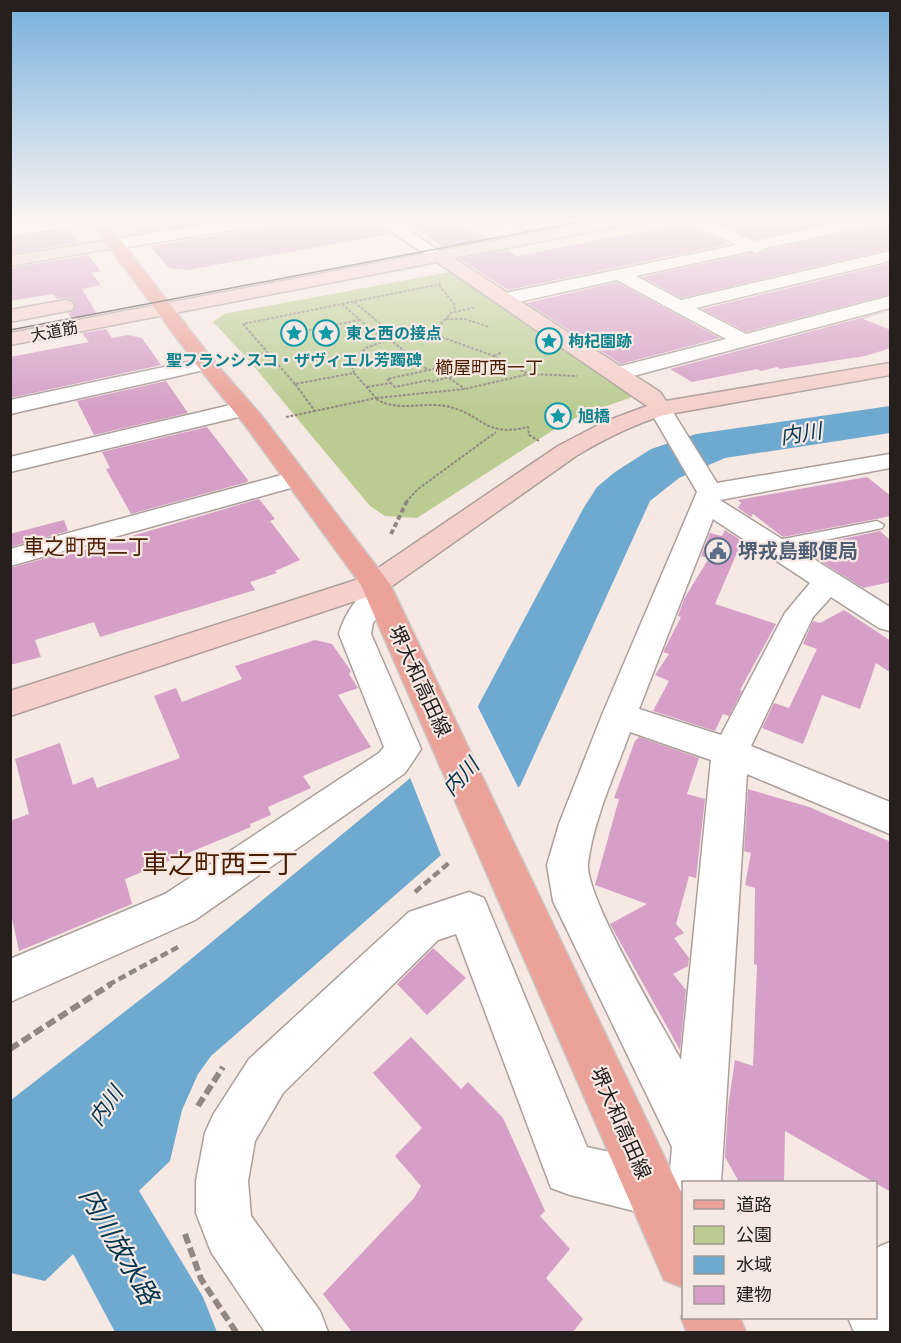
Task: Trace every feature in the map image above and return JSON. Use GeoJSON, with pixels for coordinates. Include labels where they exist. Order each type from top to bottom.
{"type":"FeatureCollection","features":[{"type":"Feature","properties":{"kind":"main road","name":"堺大和高田線"},"geometry":{"type":"LineString","coordinates":[[146,283],[206,364],[297,479],[377,588],[492,837],[681,1172],[682,1201]]}},
{"type":"Feature","properties":{"kind":"street","name":"大道筋"},"geometry":{"type":"LineString","coordinates":[[10,339],[156,295],[227,283]]}},
{"type":"Feature","properties":{"kind":"street"},"geometry":{"type":"LineString","coordinates":[[486,283],[506,299],[652,397],[707,493],[773,546],[891,621]]}},
{"type":"Feature","properties":{"kind":"street"},"geometry":{"type":"LineString","coordinates":[[506,299],[581,283]]}},
{"type":"Feature","properties":{"kind":"street"},"geometry":{"type":"LineString","coordinates":[[637,283],[742,340]]}},
{"type":"Feature","properties":{"kind":"street"},"geometry":{"type":"LineString","coordinates":[[679,306],[775,283]]}},
{"type":"Feature","properties":{"kind":"street"},"geometry":{"type":"LineString","coordinates":[[836,283],[888,304]]}},
{"type":"Feature","properties":{"kind":"street"},"geometry":{"type":"LineString","coordinates":[[628,303],[661,296]]}},
{"type":"Feature","properties":{"kind":"street","name":"大道筋"},"geometry":{"type":"LineString","coordinates":[[10,316],[79,303]]}},
{"type":"Feature","properties":{"kind":"street"},"geometry":{"type":"LineString","coordinates":[[618,374],[888,304]]}},
{"type":"Feature","properties":{"kind":"street"},"geometry":{"type":"LineString","coordinates":[[666,325],[699,317]]}},
{"type":"Feature","properties":{"kind":"street"},"geometry":{"type":"LineString","coordinates":[[10,407],[206,364]]}},
{"type":"Feature","properties":{"kind":"street"},"geometry":{"type":"LineString","coordinates":[[10,704],[377,588],[596,433],[635,416],[666,419],[891,369]]}},
{"type":"Feature","properties":{"kind":"street"},"geometry":{"type":"LineString","coordinates":[[10,465],[243,409]]}},
{"type":"Feature","properties":{"kind":"street"},"geometry":{"type":"LineString","coordinates":[[707,493],[880,463],[891,483]]}},
{"type":"Feature","properties":{"kind":"street"},"geometry":{"type":"LineString","coordinates":[[10,558],[297,479]]}},
{"type":"Feature","properties":{"kind":"street"},"geometry":{"type":"LineString","coordinates":[[681,1172],[574,901],[567,865],[578,824],[619,715],[707,493]]}},
{"type":"Feature","properties":{"kind":"street"},"geometry":{"type":"LineString","coordinates":[[10,981],[180,907],[392,763],[403,749],[355,634],[358,622],[377,588]]}},
{"type":"Feature","properties":{"kind":"street"},"geometry":{"type":"LineString","coordinates":[[681,1172],[730,752],[800,613],[842,590],[891,592]]}},
{"type":"Feature","properties":{"kind":"street"},"geometry":{"type":"LineString","coordinates":[[619,715],[730,752],[891,819]]}},
{"type":"Feature","properties":{"kind":"street"},"geometry":{"type":"LineString","coordinates":[[299,1332],[230,1233],[223,1213],[222,1181],[231,1133],[266,1076],[424,926],[469,910],[570,1169],[681,1172]]}},
{"type":"Feature","properties":{"kind":"street"},"geometry":{"type":"LineString","coordinates":[[877,1311],[891,1270]]}},
{"type":"Feature","properties":{"kind":"lane"},"geometry":{"type":"LineString","coordinates":[[773,546],[877,525]]}},
{"type":"Feature","properties":{"kind":"path"},"geometry":{"type":"LineString","coordinates":[[315,411],[295,384],[243,324],[446,283]]}},
{"type":"Feature","properties":{"kind":"path"},"geometry":{"type":"LineString","coordinates":[[439,285],[454,304],[455,311]]}},
{"type":"Feature","properties":{"kind":"path"},"geometry":{"type":"LineString","coordinates":[[353,302],[399,340]]}},
{"type":"Feature","properties":{"kind":"path"},"geometry":{"type":"LineString","coordinates":[[341,304],[386,343]]}},
{"type":"Feature","properties":{"kind":"path"},"geometry":{"type":"LineString","coordinates":[[476,307],[455,311],[445,319],[438,331],[356,352],[351,362],[354,373],[376,398],[388,405],[429,403],[454,407],[496,432],[508,433],[528,427],[529,435],[542,444]]}},
{"type":"Feature","properties":{"kind":"path"},"geometry":{"type":"LineString","coordinates":[[445,319],[465,319],[489,327]]}},
{"type":"Feature","properties":{"kind":"path"},"geometry":{"type":"LineString","coordinates":[[304,331],[360,320]]}},
{"type":"Feature","properties":{"kind":"path"},"geometry":{"type":"LineString","coordinates":[[432,333],[494,356],[529,374]]}},
{"type":"Feature","properties":{"kind":"path"},"geometry":{"type":"LineString","coordinates":[[392,341],[428,370]]}},
{"type":"Feature","properties":{"kind":"path"},"geometry":{"type":"LineString","coordinates":[[494,356],[502,352]]}},
{"type":"Feature","properties":{"kind":"path"},"geometry":{"type":"LineString","coordinates":[[239,359],[267,353]]}},
{"type":"Feature","properties":{"kind":"path"},"geometry":{"type":"LineString","coordinates":[[471,366],[498,358]]}},
{"type":"Feature","properties":{"kind":"path"},"geometry":{"type":"LineString","coordinates":[[466,362],[475,370],[448,378],[395,387],[387,379],[428,370],[466,362]]}},
{"type":"Feature","properties":{"kind":"path"},"geometry":{"type":"LineString","coordinates":[[295,384],[354,373]]}},
{"type":"Feature","properties":{"kind":"path"},"geometry":{"type":"LineString","coordinates":[[286,417],[376,398],[465,389],[529,374],[580,376]]}},
{"type":"Feature","properties":{"kind":"path"},"geometry":{"type":"LineString","coordinates":[[448,378],[465,389]]}},
{"type":"Feature","properties":{"kind":"path"},"geometry":{"type":"LineString","coordinates":[[367,387],[391,383]]}},
{"type":"Feature","properties":{"kind":"path"},"geometry":{"type":"LineString","coordinates":[[391,534],[401,507],[412,492],[450,468],[480,439],[496,432]]}},
{"type":"Feature","properties":{"kind":"green space"},"geometry":{"type":"Polygon","coordinates":[[[393,283],[466,283],[635,396],[581,415],[555,429],[417,518],[385,516],[370,506],[246,357],[213,322],[224,314],[393,283]]]}},
{"type":"Feature","properties":{"kind":"water","name":"内川"},"geometry":{"type":"Polygon","coordinates":[[[890,406],[890,433],[725,458],[679,478],[650,501],[520,786],[211,1056],[198,1074],[182,1110],[170,1161],[45,1281],[11,1273],[11,1100],[168,978],[408,780],[477,708],[583,509],[597,487],[615,472],[651,449],[696,434],[890,406]]]}},
{"type":"Feature","properties":{"kind":"pier"},"geometry":{"type":"Polygon","coordinates":[[[476,703],[520,791],[442,858],[409,775],[476,703]]]}},
{"type":"Feature","properties":{"kind":"building"},"geometry":{"type":"Polygon","coordinates":[[[10,283],[99,283],[101,285],[82,289],[97,314],[72,319],[68,313],[74,311],[74,301],[66,298],[57,299],[53,294],[10,301],[10,283]]]}},
{"type":"Feature","properties":{"kind":"building"},"geometry":{"type":"Polygon","coordinates":[[[497,283],[543,283],[508,290],[497,283]]]}},
{"type":"Feature","properties":{"kind":"building"},"geometry":{"type":"Polygon","coordinates":[[[618,283],[720,338],[621,364],[527,303],[618,283]]]}},
{"type":"Feature","properties":{"kind":"building"},"geometry":{"type":"Polygon","coordinates":[[[653,283],[747,283],[681,298],[653,283]]]}},
{"type":"Feature","properties":{"kind":"building"},"geometry":{"type":"Polygon","coordinates":[[[810,283],[891,283],[891,294],[746,332],[702,309],[810,283]]]}},
{"type":"Feature","properties":{"kind":"building"},"geometry":{"type":"Polygon","coordinates":[[[891,310],[863,319],[891,330],[891,348],[865,356],[780,369],[777,367],[761,371],[757,369],[692,382],[670,369],[891,310]]]}},
{"type":"Feature","properties":{"kind":"building"},"geometry":{"type":"Polygon","coordinates":[[[106,329],[112,338],[128,335],[142,338],[161,365],[10,398],[10,357],[89,342],[82,333],[106,329]]]}},
{"type":"Feature","properties":{"kind":"building"},"geometry":{"type":"Polygon","coordinates":[[[166,381],[188,413],[94,435],[77,401],[166,381]]]}},
{"type":"Feature","properties":{"kind":"building"},"geometry":{"type":"Polygon","coordinates":[[[207,427],[248,480],[247,482],[131,514],[106,469],[110,468],[102,452],[207,427]]]}},
{"type":"Feature","properties":{"kind":"building"},"geometry":{"type":"Polygon","coordinates":[[[867,477],[891,496],[891,516],[783,537],[753,514],[751,517],[738,508],[741,503],[738,500],[867,477]]]}},
{"type":"Feature","properties":{"kind":"building"},"geometry":{"type":"Polygon","coordinates":[[[259,499],[275,519],[270,521],[300,560],[275,571],[277,573],[250,582],[255,590],[100,637],[94,622],[35,640],[41,657],[10,665],[10,568],[76,550],[77,552],[259,499]]]}},
{"type":"Feature","properties":{"kind":"building"},"geometry":{"type":"Polygon","coordinates":[[[64,520],[68,531],[10,547],[10,534],[64,520]]]}},
{"type":"Feature","properties":{"kind":"building"},"geometry":{"type":"Polygon","coordinates":[[[725,530],[742,541],[715,604],[776,624],[740,690],[742,691],[729,716],[723,714],[715,731],[653,711],[669,681],[655,675],[669,654],[663,652],[681,617],[678,616],[684,599],[709,558],[701,556],[710,533],[722,536],[725,530]]]}},
{"type":"Feature","properties":{"kind":"building"},"geometry":{"type":"Polygon","coordinates":[[[880,531],[891,541],[891,582],[863,588],[800,548],[880,531]]]}},
{"type":"Feature","properties":{"kind":"building"},"geometry":{"type":"Polygon","coordinates":[[[844,610],[891,641],[891,673],[876,663],[860,709],[822,695],[803,744],[762,728],[774,703],[789,708],[817,649],[803,644],[813,621],[820,623],[844,610]]]}},
{"type":"Feature","properties":{"kind":"building"},"geometry":{"type":"Polygon","coordinates":[[[315,640],[332,644],[351,671],[349,674],[358,688],[338,695],[371,747],[303,776],[311,788],[268,807],[271,815],[250,824],[251,827],[125,879],[132,904],[19,951],[10,909],[10,821],[29,814],[15,759],[60,743],[73,785],[93,777],[97,788],[180,758],[154,696],[176,688],[182,702],[242,679],[235,666],[315,640]]]}},
{"type":"Feature","properties":{"kind":"building"},"geometry":{"type":"Polygon","coordinates":[[[639,737],[699,758],[687,794],[705,799],[696,878],[689,876],[676,924],[684,933],[674,938],[689,958],[688,966],[673,974],[686,990],[680,1050],[610,924],[647,904],[595,885],[619,799],[614,798],[635,741],[639,737]]]}},
{"type":"Feature","properties":{"kind":"building"},"geometry":{"type":"Polygon","coordinates":[[[748,789],[809,807],[891,842],[891,1192],[877,1184],[877,1181],[872,1181],[785,1131],[784,1181],[738,1181],[725,1157],[728,1107],[735,1060],[753,1066],[757,965],[754,964],[755,888],[745,885],[751,853],[744,851],[748,789]]]}},
{"type":"Feature","properties":{"kind":"building"},"geometry":{"type":"Polygon","coordinates":[[[433,948],[466,978],[427,1015],[397,984],[433,948]]]}},
{"type":"Feature","properties":{"kind":"building"},"geometry":{"type":"Polygon","coordinates":[[[411,1037],[461,1089],[468,1082],[503,1118],[545,1211],[540,1216],[570,1249],[546,1278],[583,1319],[573,1332],[352,1332],[323,1294],[414,1198],[421,1186],[395,1156],[422,1128],[373,1073],[411,1037]]]}},
{"type":"Feature","properties":{"kind":"waterway","name":"内川放水路"},"geometry":{"type":"LineString","coordinates":[[70,1159],[168,1332]]}},
{"type":"Feature","properties":{"kind":"tram line"},"geometry":{"type":"LineString","coordinates":[[10,330],[259,283]]}},
{"type":"Feature","properties":{"kind":"place","name":"聖フランシスコ・ザヴィエル芳躅碑"},"geometry":{"type":"Point","coordinates":[294,333]}},
{"type":"Feature","properties":{"kind":"place","name":"東と西の接点"},"geometry":{"type":"Point","coordinates":[326,333]}},
{"type":"Feature","properties":{"kind":"place","name":"枸杞園跡"},"geometry":{"type":"Point","coordinates":[549,341]}},
{"type":"Feature","properties":{"kind":"place","name":"旭橋"},"geometry":{"type":"Point","coordinates":[558,416]}},
{"type":"Feature","properties":{"kind":"place","name":"堺戎島郵便局"},"geometry":{"type":"Point","coordinates":[718,551]}},
{"type":"Feature","properties":{"kind":"district","name":"櫛屋町西一丁"},"geometry":{"type":"Point","coordinates":[489,368]}},
{"type":"Feature","properties":{"kind":"district","name":"車之町西二丁"},"geometry":{"type":"Point","coordinates":[86,547]}},
{"type":"Feature","properties":{"kind":"district","name":"車之町西三丁"},"geometry":{"type":"Point","coordinates":[220,864]}}]}
